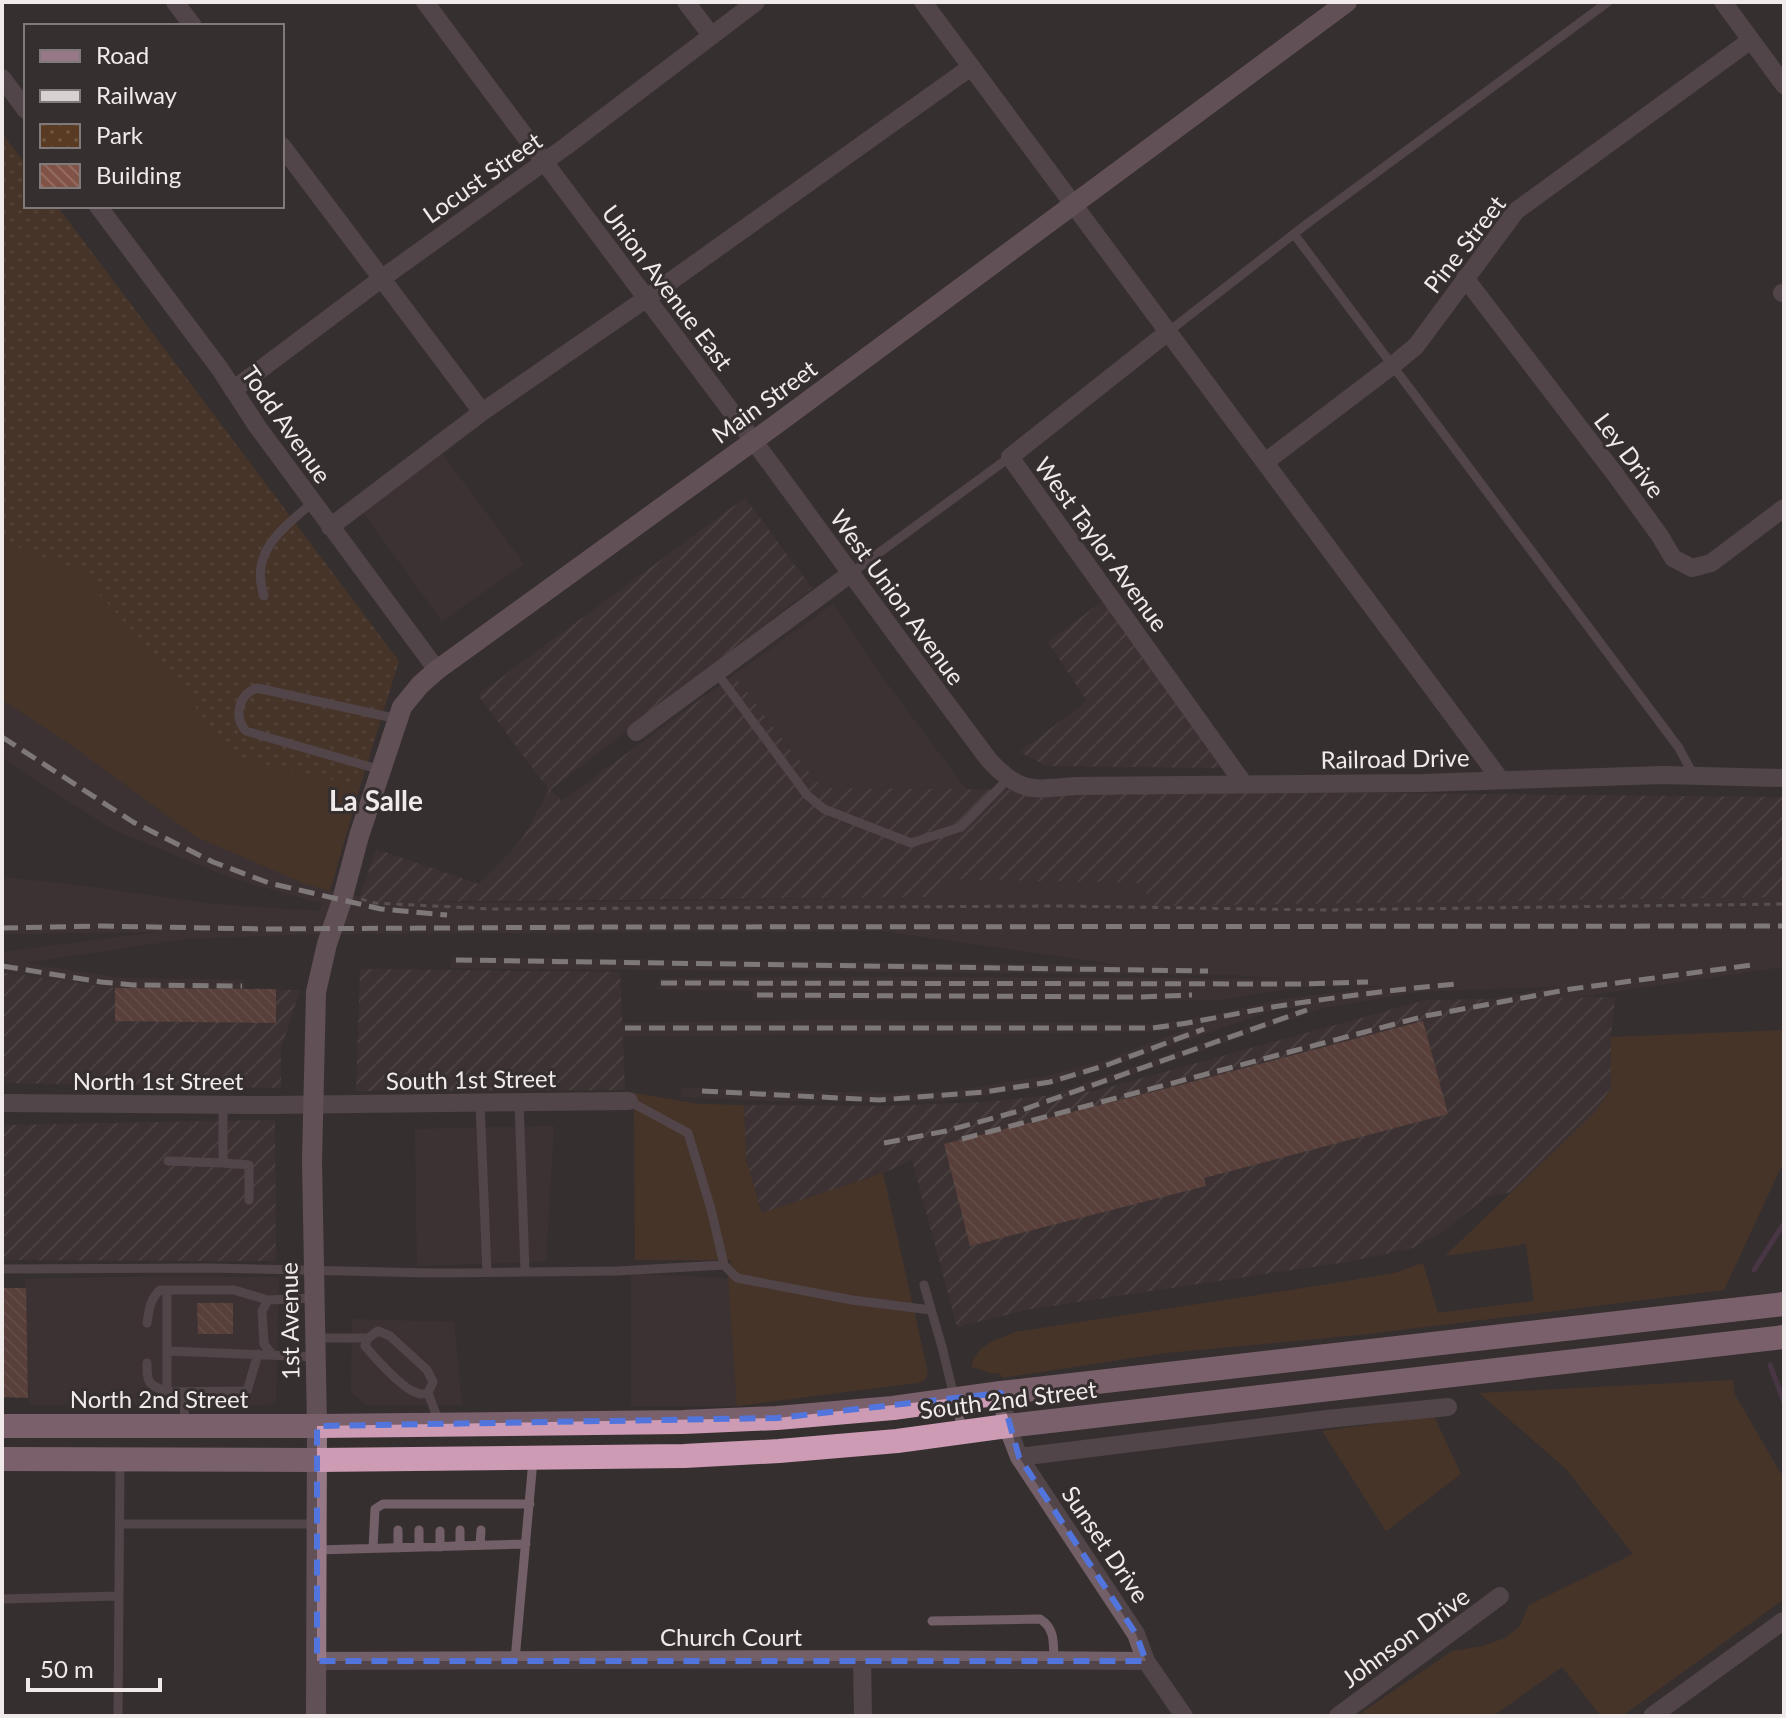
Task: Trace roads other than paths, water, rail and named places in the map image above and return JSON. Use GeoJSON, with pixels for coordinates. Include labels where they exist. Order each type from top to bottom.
{"type":"FeatureCollection","features":[{"type":"Feature","properties":{"kind":"highway","name":"South 2nd Street"},"geometry":{"type":"LineString","coordinates":[[317,1426],[763,1419],[893,1408],[1784,1304]]}},
{"type":"Feature","properties":{"kind":"highway","name":"South 2nd Street"},"geometry":{"type":"LineString","coordinates":[[317,1460],[684,1456],[779,1451],[897,1441],[1784,1337]]}},
{"type":"Feature","properties":{"kind":"highway","name":"North 2nd Street"},"geometry":{"type":"LineString","coordinates":[[2,1426],[317,1426]]}},
{"type":"Feature","properties":{"kind":"highway"},"geometry":{"type":"LineString","coordinates":[[2,1459],[317,1460]]}},
{"type":"Feature","properties":{"kind":"street"},"geometry":{"type":"LineString","coordinates":[[175,2],[192,24]]}},
{"type":"Feature","properties":{"kind":"street","name":"Union Avenue East"},"geometry":{"type":"LineString","coordinates":[[425,2],[753,441]]}},
{"type":"Feature","properties":{"kind":"street"},"geometry":{"type":"LineString","coordinates":[[686,2],[711,35]]}},
{"type":"Feature","properties":{"kind":"street","name":"Locust Street"},"geometry":{"type":"LineString","coordinates":[[233,390],[565,147],[756,2]]}},
{"type":"Feature","properties":{"kind":"street"},"geometry":{"type":"LineString","coordinates":[[923,2],[1500,779]]}},
{"type":"Feature","properties":{"kind":"street","name":"Main Street"},"geometry":{"type":"LineString","coordinates":[[334,928],[359,836],[402,707],[420,685],[1347,2]]}},
{"type":"Feature","properties":{"kind":"street"},"geometry":{"type":"LineString","coordinates":[[1723,2],[1784,85]]}},
{"type":"Feature","properties":{"kind":"street","name":"Pine Street"},"geometry":{"type":"LineString","coordinates":[[1265,462],[1416,346],[1516,211],[1751,40]]}},
{"type":"Feature","properties":{"kind":"street"},"geometry":{"type":"LineString","coordinates":[[330,527],[482,412],[971,67]]}},
{"type":"Feature","properties":{"kind":"street"},"geometry":{"type":"LineString","coordinates":[[2,78],[24,107]]}},
{"type":"Feature","properties":{"kind":"street"},"geometry":{"type":"LineString","coordinates":[[284,149],[482,412]]}},
{"type":"Feature","properties":{"kind":"street","name":"Todd Avenue"},"geometry":{"type":"LineString","coordinates":[[99,208],[220,369],[312,503],[437,670]]}},
{"type":"Feature","properties":{"kind":"street","name":"Ley Drive"},"geometry":{"type":"LineString","coordinates":[[1465,278],[1615,474],[1673,558],[1692,568],[1711,563],[1784,508]]}},
{"type":"Feature","properties":{"kind":"street","name":"West Taylor Avenue"},"geometry":{"type":"LineString","coordinates":[[1168,332],[1010,457],[1244,784]]}},
{"type":"Feature","properties":{"kind":"street","name":"West Union Avenue"},"geometry":{"type":"LineString","coordinates":[[753,441],[989,760],[1008,779]]}},
{"type":"Feature","properties":{"kind":"street"},"geometry":{"type":"LineString","coordinates":[[636,732],[850,574]]}},
{"type":"Feature","properties":{"kind":"street","name":"Railroad Drive"},"geometry":{"type":"LineString","coordinates":[[1008,779],[1042,789],[1694,776],[1784,778]]}},
{"type":"Feature","properties":{"kind":"street","name":"1st Avenue"},"geometry":{"type":"LineString","coordinates":[[316,1716],[317,1426],[313,1104],[316,992],[327,944],[334,928]]}},
{"type":"Feature","properties":{"kind":"street","name":"South 1st Street"},"geometry":{"type":"LineString","coordinates":[[313,1104],[629,1101]]}},
{"type":"Feature","properties":{"kind":"street","name":"North 1st Street"},"geometry":{"type":"LineString","coordinates":[[2,1103],[313,1104]]}},
{"type":"Feature","properties":{"kind":"street","name":"Sunset Drive"},"geometry":{"type":"LineString","coordinates":[[1001,1393],[1007,1426],[1019,1457],[1136,1634],[1146,1661],[1184,1716]]}},
{"type":"Feature","properties":{"kind":"street"},"geometry":{"type":"LineString","coordinates":[[1019,1457],[1448,1407]]}},
{"type":"Feature","properties":{"kind":"street","name":"Johnson Drive"},"geometry":{"type":"LineString","coordinates":[[1338,1716],[1500,1596]]}},
{"type":"Feature","properties":{"kind":"street"},"geometry":{"type":"LineString","coordinates":[[1652,1716],[1783,1621]]}},
{"type":"Feature","properties":{"kind":"street"},"geometry":{"type":"LineString","coordinates":[[862,1659],[863,1716]]}},
{"type":"Feature","properties":{"kind":"street","name":"Church Court"},"geometry":{"type":"LineString","coordinates":[[317,1661],[1146,1661]]}},
{"type":"Feature","properties":{"kind":"lane"},"geometry":{"type":"LineString","coordinates":[[1168,332],[1294,234],[1608,2]]}},
{"type":"Feature","properties":{"kind":"lane"},"geometry":{"type":"LineString","coordinates":[[1294,234],[1679,748],[1694,776]]}},
{"type":"Feature","properties":{"kind":"lane"},"geometry":{"type":"LineString","coordinates":[[850,574],[1010,457]]}},
{"type":"Feature","properties":{"kind":"lane"},"geometry":{"type":"LineString","coordinates":[[264,596],[259,573],[261,561],[270,545],[312,503]]}},
{"type":"Feature","properties":{"kind":"lane"},"geometry":{"type":"LineString","coordinates":[[717,673],[807,795],[824,809],[911,843],[961,827],[1008,779]]}},
{"type":"Feature","properties":{"kind":"lane"},"geometry":{"type":"LineString","coordinates":[[381,770],[246,731],[239,719],[241,703],[251,690],[257,688],[398,719]]}},
{"type":"Feature","properties":{"kind":"lane"},"geometry":{"type":"LineString","coordinates":[[629,1101],[688,1133],[724,1265],[737,1278],[852,1300],[931,1310]]}},
{"type":"Feature","properties":{"kind":"lane"},"geometry":{"type":"LineString","coordinates":[[519,1102],[525,1270]]}},
{"type":"Feature","properties":{"kind":"lane"},"geometry":{"type":"LineString","coordinates":[[480,1103],[487,1272]]}},
{"type":"Feature","properties":{"kind":"lane"},"geometry":{"type":"LineString","coordinates":[[223,1105],[223,1163]]}},
{"type":"Feature","properties":{"kind":"lane"},"geometry":{"type":"LineString","coordinates":[[168,1161],[249,1165],[249,1200]]}},
{"type":"Feature","properties":{"kind":"lane"},"geometry":{"type":"LineString","coordinates":[[2,1269],[314,1269],[431,1273],[617,1271],[724,1265]]}},
{"type":"Feature","properties":{"kind":"lane"},"geometry":{"type":"LineString","coordinates":[[924,1285],[962,1433]]}},
{"type":"Feature","properties":{"kind":"lane"},"geometry":{"type":"LineString","coordinates":[[147,1323],[150,1305],[160,1290],[234,1290],[268,1300],[315,1298]]}},
{"type":"Feature","properties":{"kind":"lane"},"geometry":{"type":"LineString","coordinates":[[167,1290],[167,1392]]}},
{"type":"Feature","properties":{"kind":"lane"},"geometry":{"type":"LineString","coordinates":[[268,1300],[262,1311],[264,1344],[272,1354]]}},
{"type":"Feature","properties":{"kind":"lane"},"geometry":{"type":"LineString","coordinates":[[167,1351],[272,1354],[368,1338],[378,1331],[390,1336],[427,1370],[433,1382],[428,1393],[440,1425]]}},
{"type":"Feature","properties":{"kind":"lane"},"geometry":{"type":"LineString","coordinates":[[368,1338],[365,1346],[372,1355],[410,1390],[419,1394],[428,1393]]}},
{"type":"Feature","properties":{"kind":"lane"},"geometry":{"type":"LineString","coordinates":[[147,1363],[151,1385],[167,1392],[247,1391],[258,1354]]}},
{"type":"Feature","properties":{"kind":"lane"},"geometry":{"type":"LineString","coordinates":[[184,1427],[185,1392]]}},
{"type":"Feature","properties":{"kind":"lane"},"geometry":{"type":"LineString","coordinates":[[515,1660],[534,1458]]}},
{"type":"Feature","properties":{"kind":"lane"},"geometry":{"type":"LineString","coordinates":[[118,1716],[120,1460]]}},
{"type":"Feature","properties":{"kind":"lane"},"geometry":{"type":"LineString","coordinates":[[373,1548],[375,1509],[383,1504],[398,1509],[482,1509],[530,1504]]}},
{"type":"Feature","properties":{"kind":"lane"},"geometry":{"type":"LineString","coordinates":[[120,1524],[317,1524]]}},
{"type":"Feature","properties":{"kind":"lane"},"geometry":{"type":"LineString","coordinates":[[398,1530],[398,1548]]}},
{"type":"Feature","properties":{"kind":"lane"},"geometry":{"type":"LineString","coordinates":[[419,1530],[419,1547]]}},
{"type":"Feature","properties":{"kind":"lane"},"geometry":{"type":"LineString","coordinates":[[460,1530],[460,1546]]}},
{"type":"Feature","properties":{"kind":"lane"},"geometry":{"type":"LineString","coordinates":[[480,1545],[481,1530]]}},
{"type":"Feature","properties":{"kind":"lane"},"geometry":{"type":"LineString","coordinates":[[440,1531],[440,1547]]}},
{"type":"Feature","properties":{"kind":"lane"},"geometry":{"type":"LineString","coordinates":[[317,1550],[526,1544]]}},
{"type":"Feature","properties":{"kind":"lane"},"geometry":{"type":"LineString","coordinates":[[2,1599],[119,1596]]}},
{"type":"Feature","properties":{"kind":"lane"},"geometry":{"type":"LineString","coordinates":[[932,1621],[1040,1619],[1048,1623],[1052,1630],[1054,1661]]}},
{"type":"Feature","properties":{"kind":"waterway"},"geometry":{"type":"LineString","coordinates":[[1754,1270],[1784,1223]]}},
{"type":"Feature","properties":{"kind":"waterway"},"geometry":{"type":"LineString","coordinates":[[1770,1365],[1784,1402]]}},
{"type":"Feature","properties":{"kind":"railway"},"geometry":{"type":"LineString","coordinates":[[2,737],[133,822],[213,862],[269,883],[381,909],[447,915]]}},
{"type":"Feature","properties":{"kind":"railway"},"geometry":{"type":"LineString","coordinates":[[2,928],[1784,926]]}},
{"type":"Feature","properties":{"kind":"railway"},"geometry":{"type":"LineString","coordinates":[[456,960],[1208,971]]}},
{"type":"Feature","properties":{"kind":"railway"},"geometry":{"type":"LineString","coordinates":[[962,1139],[1425,1016],[1571,989],[1752,965]]}},
{"type":"Feature","properties":{"kind":"railway"},"geometry":{"type":"LineString","coordinates":[[2,966],[133,985],[242,986]]}},
{"type":"Feature","properties":{"kind":"railway"},"geometry":{"type":"LineString","coordinates":[[661,983],[1368,982]]}},
{"type":"Feature","properties":{"kind":"railway"},"geometry":{"type":"LineString","coordinates":[[625,1028],[1152,1028],[1323,999],[1456,984]]}},
{"type":"Feature","properties":{"kind":"railway"},"geometry":{"type":"LineString","coordinates":[[757,995],[1192,995]]}},
{"type":"Feature","properties":{"kind":"railway"},"geometry":{"type":"LineString","coordinates":[[884,1143],[946,1131],[1019,1111],[1307,1010]]}},
{"type":"Feature","properties":{"kind":"railway"},"geometry":{"type":"LineString","coordinates":[[702,1091],[879,1100],[984,1092],[1050,1082],[1107,1065],[1204,1029]]}},
{"type":"Feature","properties":{"kind":"district","name":"La Salle"},"geometry":{"type":"Point","coordinates":[376,800]}}]}
